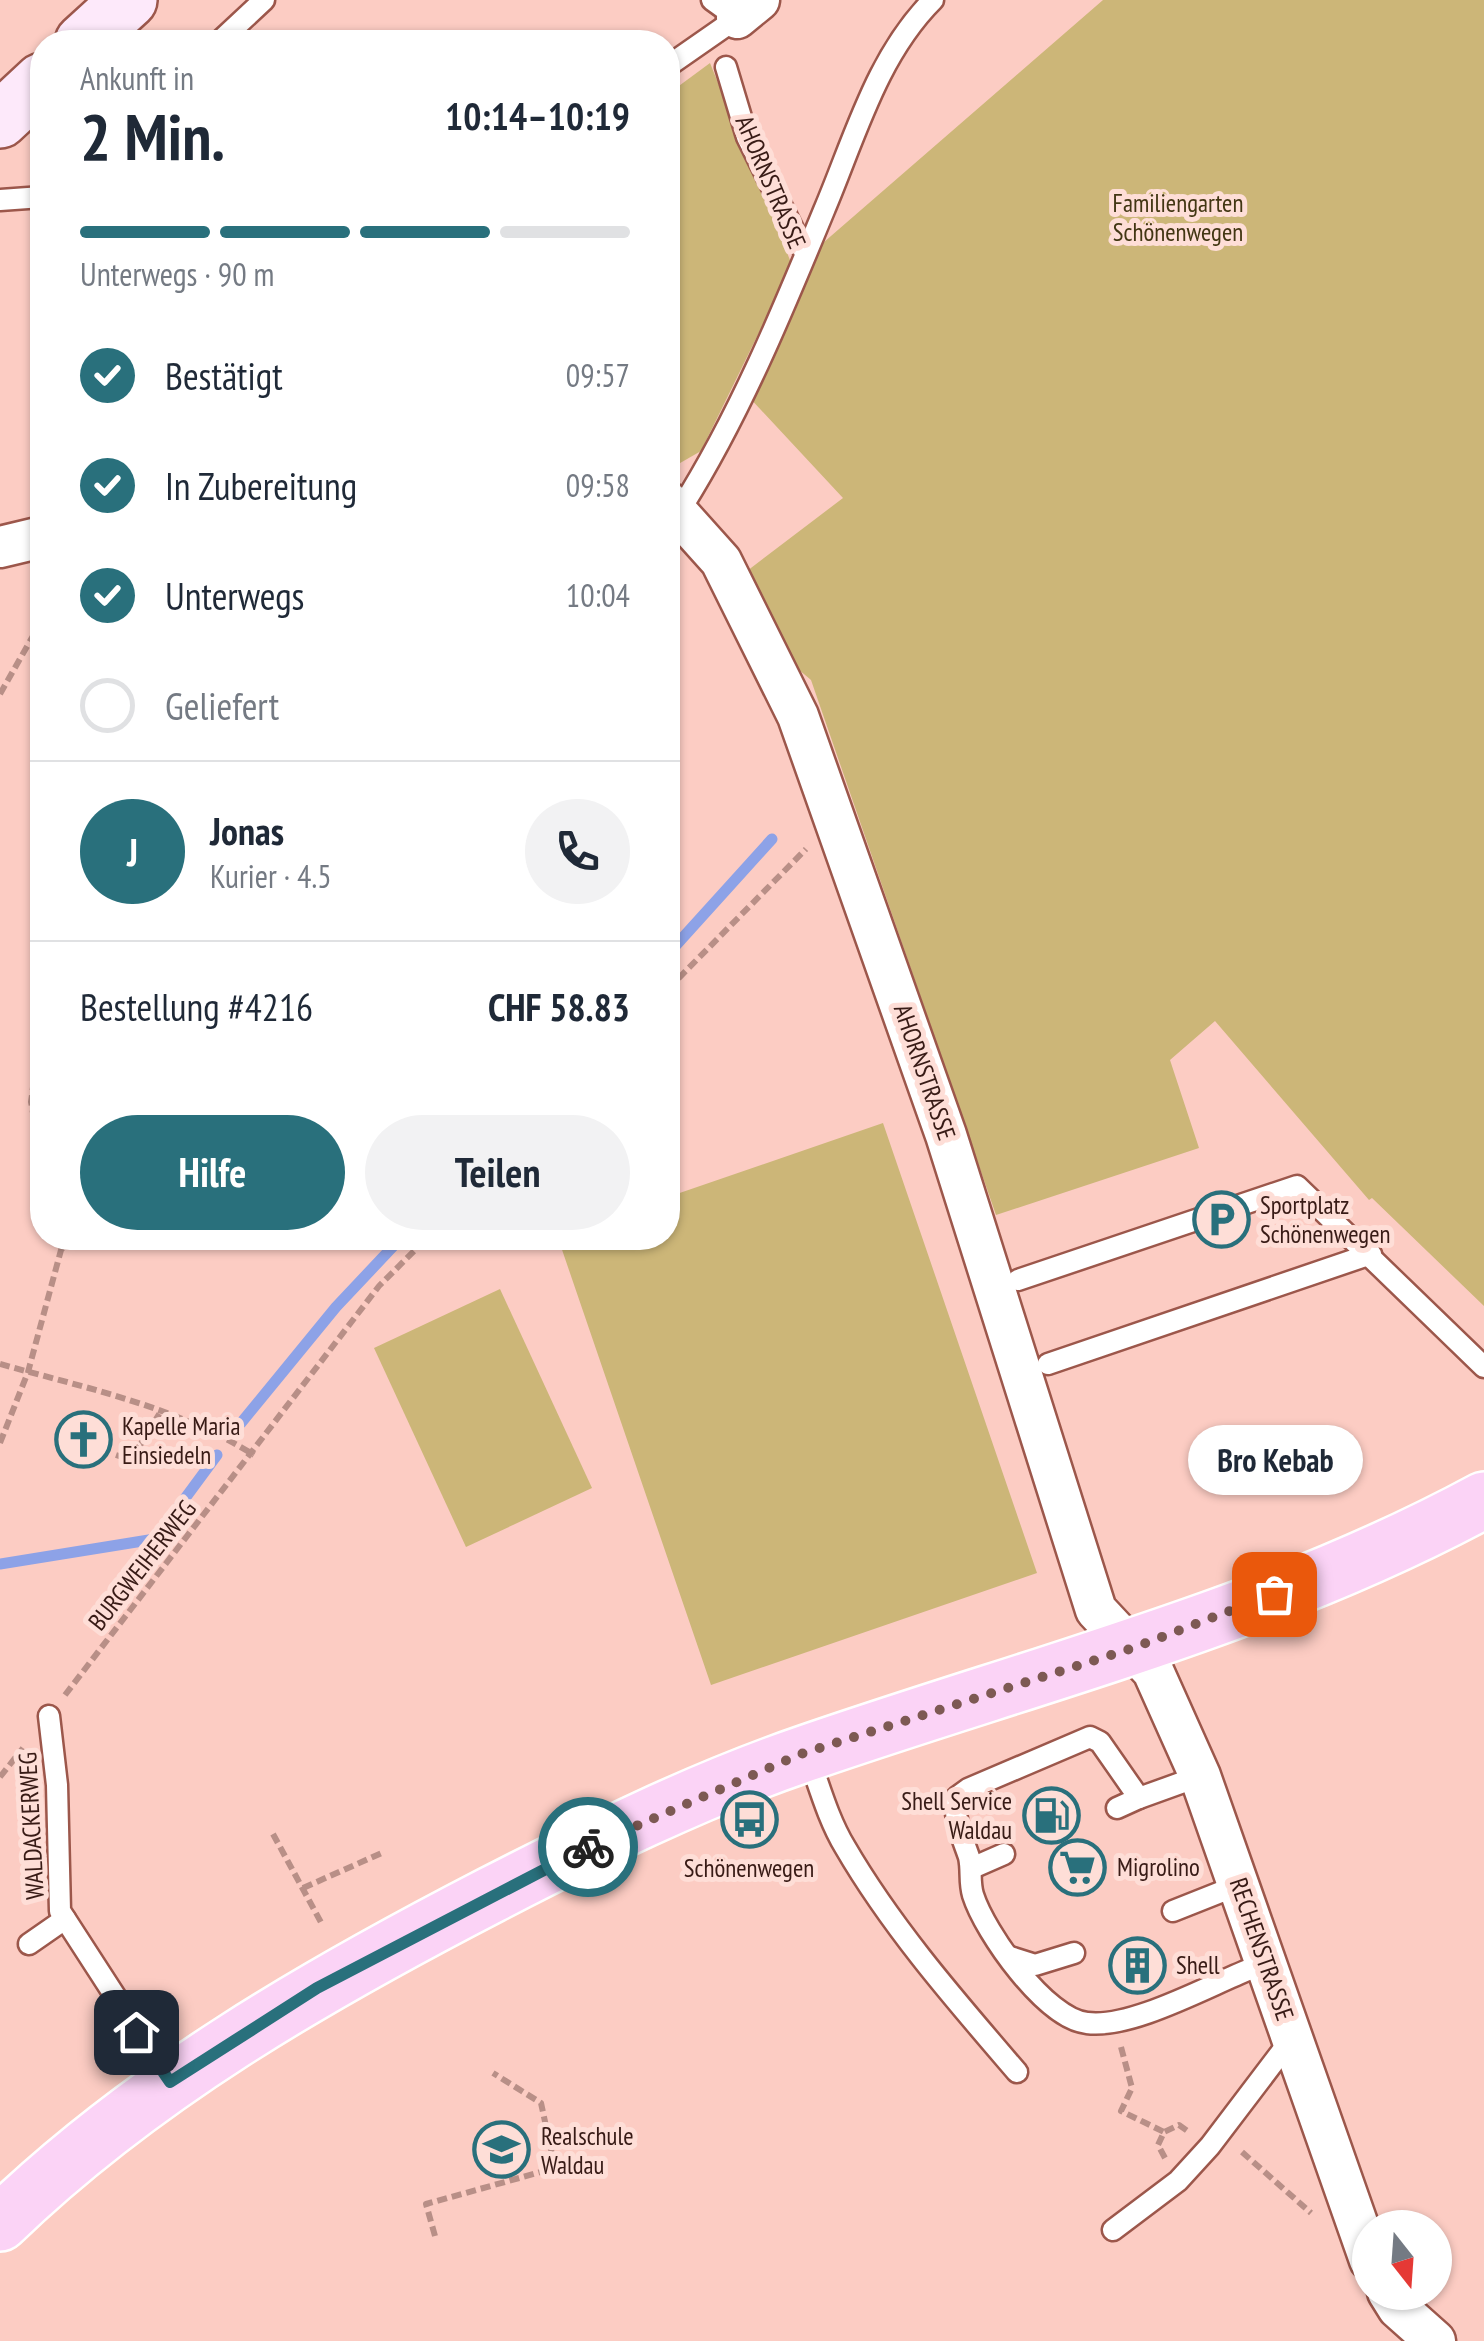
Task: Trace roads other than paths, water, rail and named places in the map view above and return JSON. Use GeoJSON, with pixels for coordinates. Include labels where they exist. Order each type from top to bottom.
{"type":"FeatureCollection","features":[{"type":"Feature","properties":{"kind":"main road"},"geometry":{"type":"LineString","coordinates":[[97,30],[129,0]]}},
{"type":"Feature","properties":{"kind":"main road"},"geometry":{"type":"LineString","coordinates":[[0,120],[30,91]]}},
{"type":"Feature","properties":{"kind":"main road"},"geometry":{"type":"LineString","coordinates":[[0,2224],[60,2165],[170,2082],[317,1988],[426,1928],[680,1804],[807,1753],[1133,1648],[1345,1568],[1484,1500]]}},
{"type":"Feature","properties":{"kind":"street","name":"AHORNSTRASSE"},"geometry":{"type":"LineString","coordinates":[[680,513],[721,560],[798,716],[946,1135],[1096,1610],[1133,1648]]}},
{"type":"Feature","properties":{"kind":"street"},"geometry":{"type":"LineString","coordinates":[[0,547],[30,540]]}},
{"type":"Feature","properties":{"kind":"street","name":"RECHENSTRASSE"},"geometry":{"type":"LineString","coordinates":[[1133,1648],[1153,1671],[1200,1776],[1352,2210]]}},
{"type":"Feature","properties":{"kind":"street"},"geometry":{"type":"LineString","coordinates":[[1400,2310],[1435,2341]]}},
{"type":"Feature","properties":{"kind":"lane"},"geometry":{"type":"LineString","coordinates":[[232,30],[264,0]]}},
{"type":"Feature","properties":{"kind":"lane"},"geometry":{"type":"LineString","coordinates":[[806,253],[891,50],[933,0]]}},
{"type":"Feature","properties":{"kind":"lane"},"geometry":{"type":"LineString","coordinates":[[680,55],[736,6]]}},
{"type":"Feature","properties":{"kind":"lane","name":"AHORNSTRASSE"},"geometry":{"type":"LineString","coordinates":[[680,499],[711,460],[806,253],[748,136],[726,67]]}},
{"type":"Feature","properties":{"kind":"lane"},"geometry":{"type":"LineString","coordinates":[[0,200],[30,198]]}},
{"type":"Feature","properties":{"kind":"lane"},"geometry":{"type":"LineString","coordinates":[[1018,1280],[1297,1186],[1484,1367]]}},
{"type":"Feature","properties":{"kind":"lane"},"geometry":{"type":"LineString","coordinates":[[1048,1364],[1371,1254]]}},
{"type":"Feature","properties":{"kind":"lane","name":"WALDACKERWEG"},"geometry":{"type":"LineString","coordinates":[[49,1716],[57,1785],[60,1911],[170,2082]]}},
{"type":"Feature","properties":{"kind":"lane"},"geometry":{"type":"LineString","coordinates":[[1139,1798],[1100,1742],[1079,1739],[961,1793],[955,1811],[972,1868],[970,1885],[980,1912],[1008,1956],[1059,2012],[1085,2024],[1112,2022],[1267,1967]]}},
{"type":"Feature","properties":{"kind":"lane"},"geometry":{"type":"LineString","coordinates":[[807,1753],[831,1817],[855,1863],[935,1976],[1017,2072]]}},
{"type":"Feature","properties":{"kind":"lane"},"geometry":{"type":"LineString","coordinates":[[1117,1808],[1200,1776]]}},
{"type":"Feature","properties":{"kind":"lane"},"geometry":{"type":"LineString","coordinates":[[972,1868],[1004,1854]]}},
{"type":"Feature","properties":{"kind":"lane"},"geometry":{"type":"LineString","coordinates":[[1173,1911],[1241,1884]]}},
{"type":"Feature","properties":{"kind":"lane"},"geometry":{"type":"LineString","coordinates":[[30,1944],[64,1919]]}},
{"type":"Feature","properties":{"kind":"lane"},"geometry":{"type":"LineString","coordinates":[[1008,1956],[1040,1965],[1074,1953]]}},
{"type":"Feature","properties":{"kind":"lane"},"geometry":{"type":"LineString","coordinates":[[1113,2230],[1178,2181],[1220,2134],[1292,2038]]}},
{"type":"Feature","properties":{"kind":"waterway"},"geometry":{"type":"LineString","coordinates":[[680,941],[772,839]]}},
{"type":"Feature","properties":{"kind":"waterway"},"geometry":{"type":"LineString","coordinates":[[241,1423],[336,1307],[390,1250]]}},
{"type":"Feature","properties":{"kind":"waterway"},"geometry":{"type":"LineString","coordinates":[[0,1564],[155,1539],[217,1455]]}},
{"type":"Feature","properties":{"kind":"place","name":"Sportplatz Schönenwegen"},"geometry":{"type":"Point","coordinates":[1221,1219]}},
{"type":"Feature","properties":{"kind":"place","name":"Kapelle Maria Einsiedeln"},"geometry":{"type":"Point","coordinates":[83,1440]}},
{"type":"Feature","properties":{"kind":"place","name":"Bro Kebab"},"geometry":{"type":"Point","coordinates":[1274,1594]}},
{"type":"Feature","properties":{"kind":"place","name":"Shell Service Waldau"},"geometry":{"type":"Point","coordinates":[1051,1815]}},
{"type":"Feature","properties":{"kind":"place","name":"Schönenwegen"},"geometry":{"type":"Point","coordinates":[749,1819]}},
{"type":"Feature","properties":{"kind":"place","name":"Migrolino"},"geometry":{"type":"Point","coordinates":[1078,1867]}},
{"type":"Feature","properties":{"kind":"place","name":"Shell"},"geometry":{"type":"Point","coordinates":[1137,1965]}},
{"type":"Feature","properties":{"kind":"place","name":"Realschule Waldau"},"geometry":{"type":"Point","coordinates":[502,2150]}},
{"type":"Feature","properties":{"kind":"park label","name":"Familiengarten Schönenwegen"},"geometry":{"type":"Point","coordinates":[1178,218]}}]}
